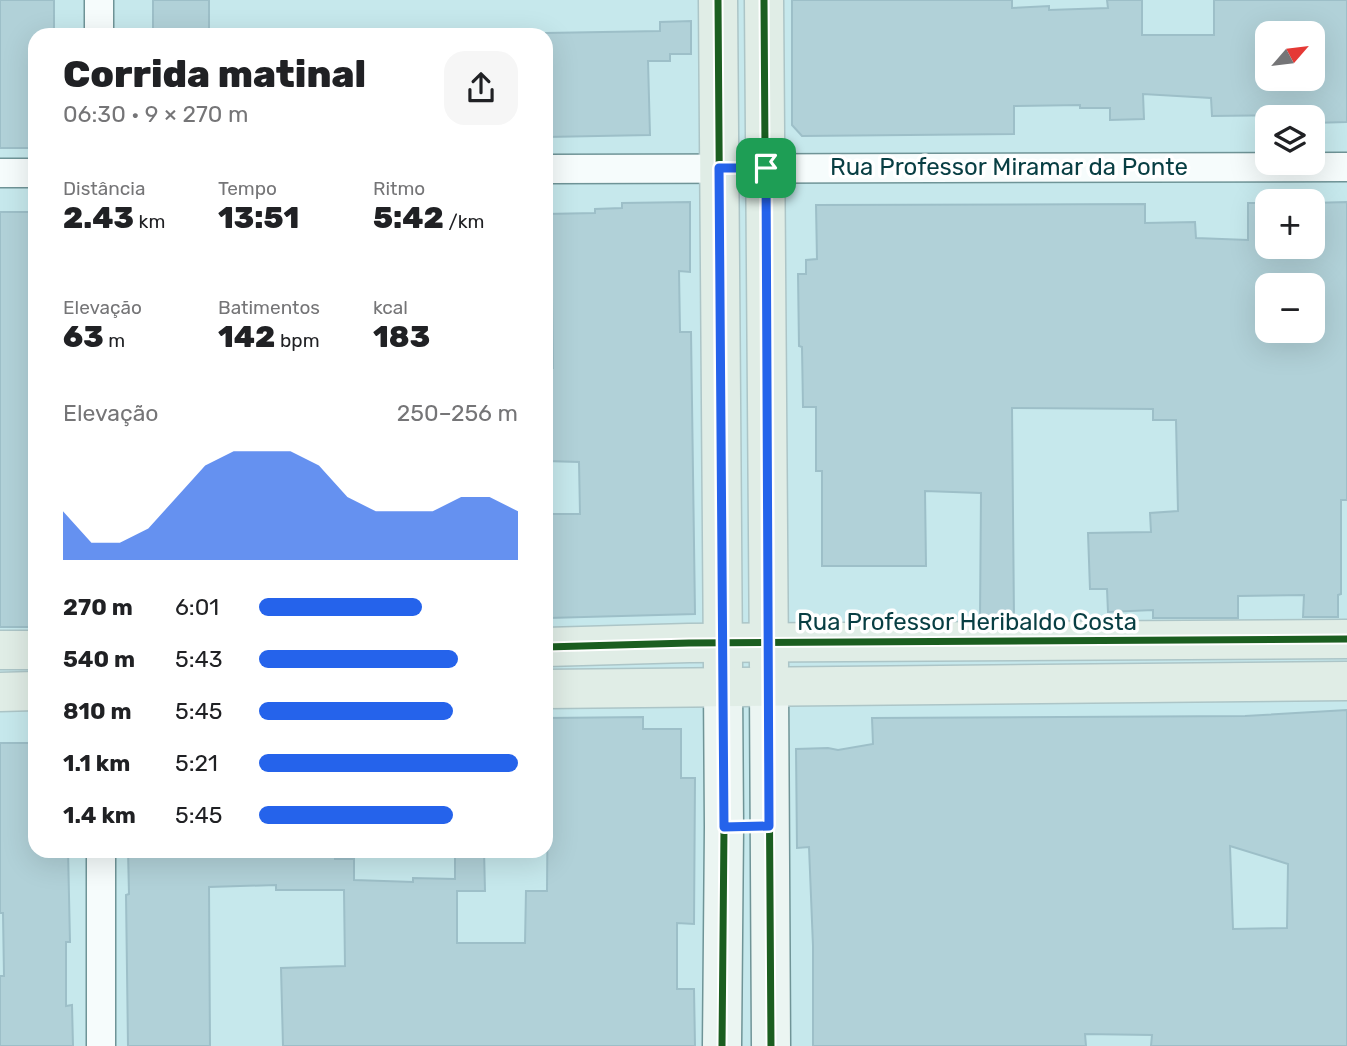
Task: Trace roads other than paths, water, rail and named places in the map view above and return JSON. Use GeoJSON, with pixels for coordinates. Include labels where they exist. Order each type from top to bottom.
{"type":"FeatureCollection","features":[{"type":"Feature","properties":{"kind":"main road"},"geometry":{"type":"LineString","coordinates":[[722,1046],[724,827],[718,14],[764,12],[771,1046]]}},
{"type":"Feature","properties":{"kind":"main road","name":"Rua Professor Heribaldo Costa"},"geometry":{"type":"LineString","coordinates":[[553,647],[723,643],[1347,639]]}},
{"type":"Feature","properties":{"kind":"main road"},"geometry":{"type":"LineString","coordinates":[[0,650],[28,650]]}},
{"type":"Feature","properties":{"kind":"main road"},"geometry":{"type":"LineString","coordinates":[[553,689],[1347,681]]}},
{"type":"Feature","properties":{"kind":"main road"},"geometry":{"type":"LineString","coordinates":[[0,692],[28,691]]}},
{"type":"Feature","properties":{"kind":"main road"},"geometry":{"type":"LineString","coordinates":[[724,827],[769,826]]}},
{"type":"Feature","properties":{"kind":"street"},"geometry":{"type":"LineString","coordinates":[[99,0],[99,28]]}},
{"type":"Feature","properties":{"kind":"street","name":"Rua Professor Miramar da Ponte"},"geometry":{"type":"LineString","coordinates":[[553,169],[1347,167]]}},
{"type":"Feature","properties":{"kind":"street"},"geometry":{"type":"LineString","coordinates":[[0,173],[28,173]]}},
{"type":"Feature","properties":{"kind":"street"},"geometry":{"type":"LineString","coordinates":[[101,858],[101,1046]]}}]}
